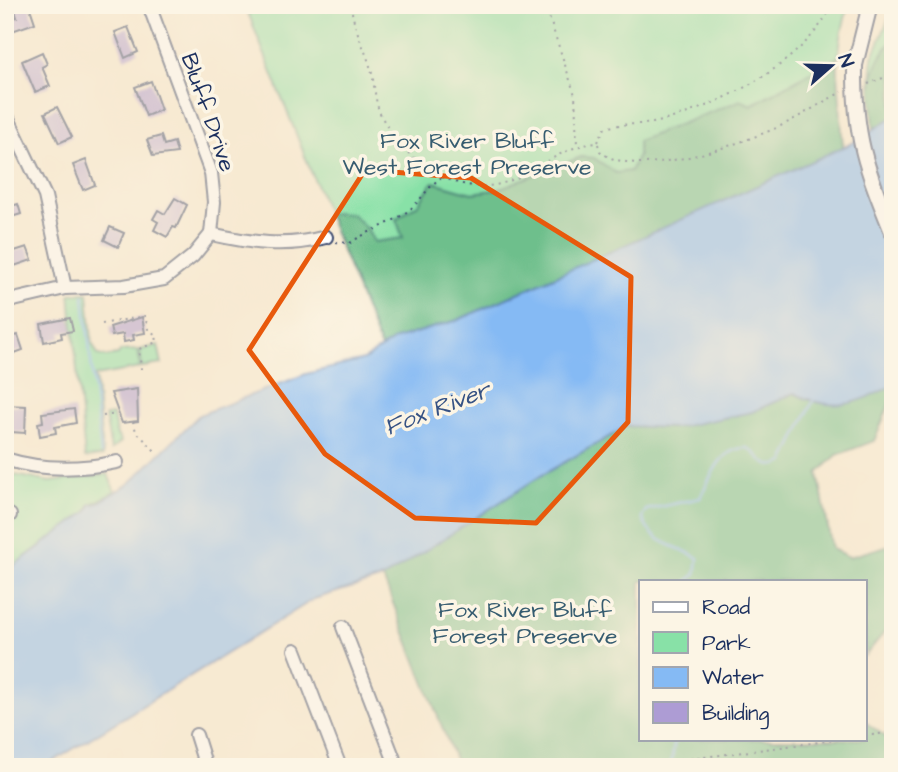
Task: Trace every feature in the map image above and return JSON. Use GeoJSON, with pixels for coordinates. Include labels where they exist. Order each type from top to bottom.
{"type":"FeatureCollection","features":[{"type":"Feature","properties":{"kind":"main road"},"geometry":{"type":"LineString","coordinates":[[870,5],[855,65],[858,132],[864,163],[893,234]]}},
{"type":"Feature","properties":{"kind":"street","name":"Bluff Drive"},"geometry":{"type":"LineString","coordinates":[[149,5],[211,173],[214,202],[211,234]]}},
{"type":"Feature","properties":{"kind":"street"},"geometry":{"type":"LineString","coordinates":[[5,112],[45,196],[65,288]]}},
{"type":"Feature","properties":{"kind":"street"},"geometry":{"type":"LineString","coordinates":[[5,302],[65,288],[124,286],[164,279],[193,256],[211,234],[254,244],[299,244],[326,237]]}},
{"type":"Feature","properties":{"kind":"street"},"geometry":{"type":"LineString","coordinates":[[5,459],[26,466],[80,469],[117,462]]}},
{"type":"Feature","properties":{"kind":"street"},"geometry":{"type":"LineString","coordinates":[[343,627],[397,767]]}},
{"type":"Feature","properties":{"kind":"street"},"geometry":{"type":"LineString","coordinates":[[295,650],[340,767]]}},
{"type":"Feature","properties":{"kind":"street"},"geometry":{"type":"LineString","coordinates":[[196,735],[206,767]]}},
{"type":"Feature","properties":{"kind":"path"},"geometry":{"type":"LineString","coordinates":[[351,5],[356,29],[374,79],[379,111],[388,129],[404,150],[443,177],[472,187],[495,186],[577,146],[598,143]]}},
{"type":"Feature","properties":{"kind":"path"},"geometry":{"type":"LineString","coordinates":[[545,5],[575,95],[577,146]]}},
{"type":"Feature","properties":{"kind":"path"},"geometry":{"type":"LineString","coordinates":[[832,5],[818,31],[782,64],[762,77],[665,121],[647,125],[616,124],[604,129],[598,143],[600,151],[613,161],[667,161],[776,128],[844,90]]}},
{"type":"Feature","properties":{"kind":"path"},"geometry":{"type":"LineString","coordinates":[[861,86],[893,74]]}},
{"type":"Feature","properties":{"kind":"path"},"geometry":{"type":"LineString","coordinates":[[326,237],[331,235],[340,244],[350,243],[406,213],[418,204],[433,182],[443,177]]}},
{"type":"Feature","properties":{"kind":"path"},"geometry":{"type":"LineString","coordinates":[[102,324],[145,316],[148,329],[156,335],[155,346],[139,349],[141,369]]}},
{"type":"Feature","properties":{"kind":"path"},"geometry":{"type":"LineString","coordinates":[[124,320],[125,325]]}},
{"type":"Feature","properties":{"kind":"path"},"geometry":{"type":"LineString","coordinates":[[103,416],[118,414]]}},
{"type":"Feature","properties":{"kind":"path"},"geometry":{"type":"LineString","coordinates":[[133,421],[136,431],[157,453]]}},
{"type":"Feature","properties":{"kind":"path"},"geometry":{"type":"LineString","coordinates":[[866,736],[893,732]]}},
{"type":"Feature","properties":{"kind":"path"},"geometry":{"type":"LineString","coordinates":[[628,767],[834,740]]}},
{"type":"Feature","properties":{"kind":"highlighted area"},"geometry":{"type":"Polygon","coordinates":[[[365,170],[471,178],[631,277],[628,422],[536,523],[415,518],[325,454],[249,350],[365,170]]]}},
{"type":"Feature","properties":{"kind":"green space","name":"Fox River Bluff West Forest Preserve"},"geometry":{"type":"Polygon","coordinates":[[[245,5],[849,5],[840,40],[837,76],[843,148],[458,320],[396,339],[381,348],[245,5]]]}},
{"type":"Feature","properties":{"kind":"green space"},"geometry":{"type":"Polygon","coordinates":[[[893,9],[893,117],[874,129],[871,79],[873,56],[893,9]]]}},
{"type":"Feature","properties":{"kind":"green space"},"geometry":{"type":"Polygon","coordinates":[[[893,40],[893,117],[874,129],[874,72],[878,61],[893,40]]]}},
{"type":"Feature","properties":{"kind":"green space"},"geometry":{"type":"Polygon","coordinates":[[[837,58],[843,148],[458,320],[396,339],[381,348],[327,213],[352,214],[368,230],[374,242],[403,238],[396,219],[418,204],[433,182],[472,193],[495,190],[581,157],[594,158],[616,173],[630,171],[638,156],[638,141],[741,100],[751,105],[837,58]]]}},
{"type":"Feature","properties":{"kind":"green space"},"geometry":{"type":"Polygon","coordinates":[[[88,293],[92,343],[98,355],[106,357],[118,355],[121,351],[138,350],[140,368],[95,376],[103,456],[85,458],[70,294],[88,293]]]}},
{"type":"Feature","properties":{"kind":"green space"},"geometry":{"type":"Polygon","coordinates":[[[158,345],[162,364],[142,367],[140,350],[158,345]]]}},
{"type":"Feature","properties":{"kind":"green space","name":"Fox River Bluff Forest Preserve"},"geometry":{"type":"Polygon","coordinates":[[[893,385],[893,396],[874,441],[837,455],[818,473],[832,549],[849,557],[893,544],[893,622],[866,655],[866,580],[639,580],[639,740],[866,740],[866,723],[893,742],[893,767],[458,767],[383,578],[542,475],[628,426],[674,428],[752,412],[794,393],[820,402],[844,403],[881,392],[893,385]]]}},
{"type":"Feature","properties":{"kind":"green space"},"geometry":{"type":"Polygon","coordinates":[[[113,415],[116,433],[121,442],[111,450],[105,416],[113,415]]]}},
{"type":"Feature","properties":{"kind":"green space"},"geometry":{"type":"Polygon","coordinates":[[[5,473],[50,482],[108,474],[115,492],[90,505],[88,511],[5,572],[5,473]]]}},
{"type":"Feature","properties":{"kind":"water","name":"Fox River"},"geometry":{"type":"Polygon","coordinates":[[[893,117],[893,385],[868,398],[844,404],[820,403],[794,393],[752,412],[674,428],[628,426],[542,475],[383,578],[314,599],[44,767],[5,767],[5,572],[88,511],[91,504],[96,504],[130,483],[199,415],[306,374],[364,360],[396,339],[458,320],[850,144],[893,117]]]}},
{"type":"Feature","properties":{"kind":"building"},"geometry":{"type":"Polygon","coordinates":[[[29,5],[35,23],[12,31],[8,20],[17,17],[14,7],[29,5]]]}},
{"type":"Feature","properties":{"kind":"building"},"geometry":{"type":"Polygon","coordinates":[[[128,27],[138,52],[125,58],[115,32],[128,27]]]}},
{"type":"Feature","properties":{"kind":"building"},"geometry":{"type":"Polygon","coordinates":[[[42,52],[47,64],[42,67],[50,86],[35,92],[22,61],[42,52]]]}},
{"type":"Feature","properties":{"kind":"building"},"geometry":{"type":"Polygon","coordinates":[[[151,81],[161,110],[146,116],[135,87],[151,81]]]}},
{"type":"Feature","properties":{"kind":"building"},"geometry":{"type":"Polygon","coordinates":[[[57,107],[72,137],[59,143],[45,113],[57,107]]]}},
{"type":"Feature","properties":{"kind":"building"},"geometry":{"type":"Polygon","coordinates":[[[161,136],[164,145],[174,142],[177,153],[153,156],[147,140],[161,136]]]}},
{"type":"Feature","properties":{"kind":"building"},"geometry":{"type":"Polygon","coordinates":[[[86,160],[95,185],[83,190],[73,165],[86,160]]]}},
{"type":"Feature","properties":{"kind":"building"},"geometry":{"type":"Polygon","coordinates":[[[175,198],[187,205],[176,228],[173,227],[167,237],[154,230],[158,222],[153,219],[158,210],[165,214],[175,198]]]}},
{"type":"Feature","properties":{"kind":"building"},"geometry":{"type":"Polygon","coordinates":[[[18,204],[21,214],[5,219],[5,208],[18,204]]]}},
{"type":"Feature","properties":{"kind":"building"},"geometry":{"type":"Polygon","coordinates":[[[110,227],[124,233],[118,247],[104,240],[110,227]]]}},
{"type":"Feature","properties":{"kind":"building"},"geometry":{"type":"Polygon","coordinates":[[[27,247],[32,260],[5,269],[5,254],[27,247]]]}},
{"type":"Feature","properties":{"kind":"building"},"geometry":{"type":"Polygon","coordinates":[[[142,317],[145,333],[133,335],[134,340],[124,342],[123,334],[112,336],[110,327],[142,317]]]}},
{"type":"Feature","properties":{"kind":"building"},"geometry":{"type":"Polygon","coordinates":[[[70,318],[73,331],[61,333],[62,338],[44,342],[41,324],[70,318]]]}},
{"type":"Feature","properties":{"kind":"building"},"geometry":{"type":"Polygon","coordinates":[[[18,335],[23,350],[9,355],[5,351],[5,339],[18,335]]]}},
{"type":"Feature","properties":{"kind":"building"},"geometry":{"type":"Polygon","coordinates":[[[137,389],[138,421],[122,423],[111,393],[137,389]]]}},
{"type":"Feature","properties":{"kind":"building"},"geometry":{"type":"Polygon","coordinates":[[[5,405],[26,406],[25,433],[11,432],[11,422],[5,421],[5,405]]]}},
{"type":"Feature","properties":{"kind":"building"},"geometry":{"type":"Polygon","coordinates":[[[74,409],[76,423],[55,427],[56,433],[40,436],[38,423],[43,422],[42,413],[74,409]]]}},
{"type":"Feature","properties":{"kind":"waterway"},"geometry":{"type":"LineString","coordinates":[[84,296],[101,454]]}},
{"type":"Feature","properties":{"kind":"waterway"},"geometry":{"type":"LineString","coordinates":[[688,580],[696,574],[698,558],[665,543],[651,533],[642,517],[646,510],[700,498],[723,457],[738,449],[748,448],[768,465],[784,462],[813,401]]}},
{"type":"Feature","properties":{"kind":"waterway"},"geometry":{"type":"LineString","coordinates":[[674,767],[671,765],[675,740]]}}]}
